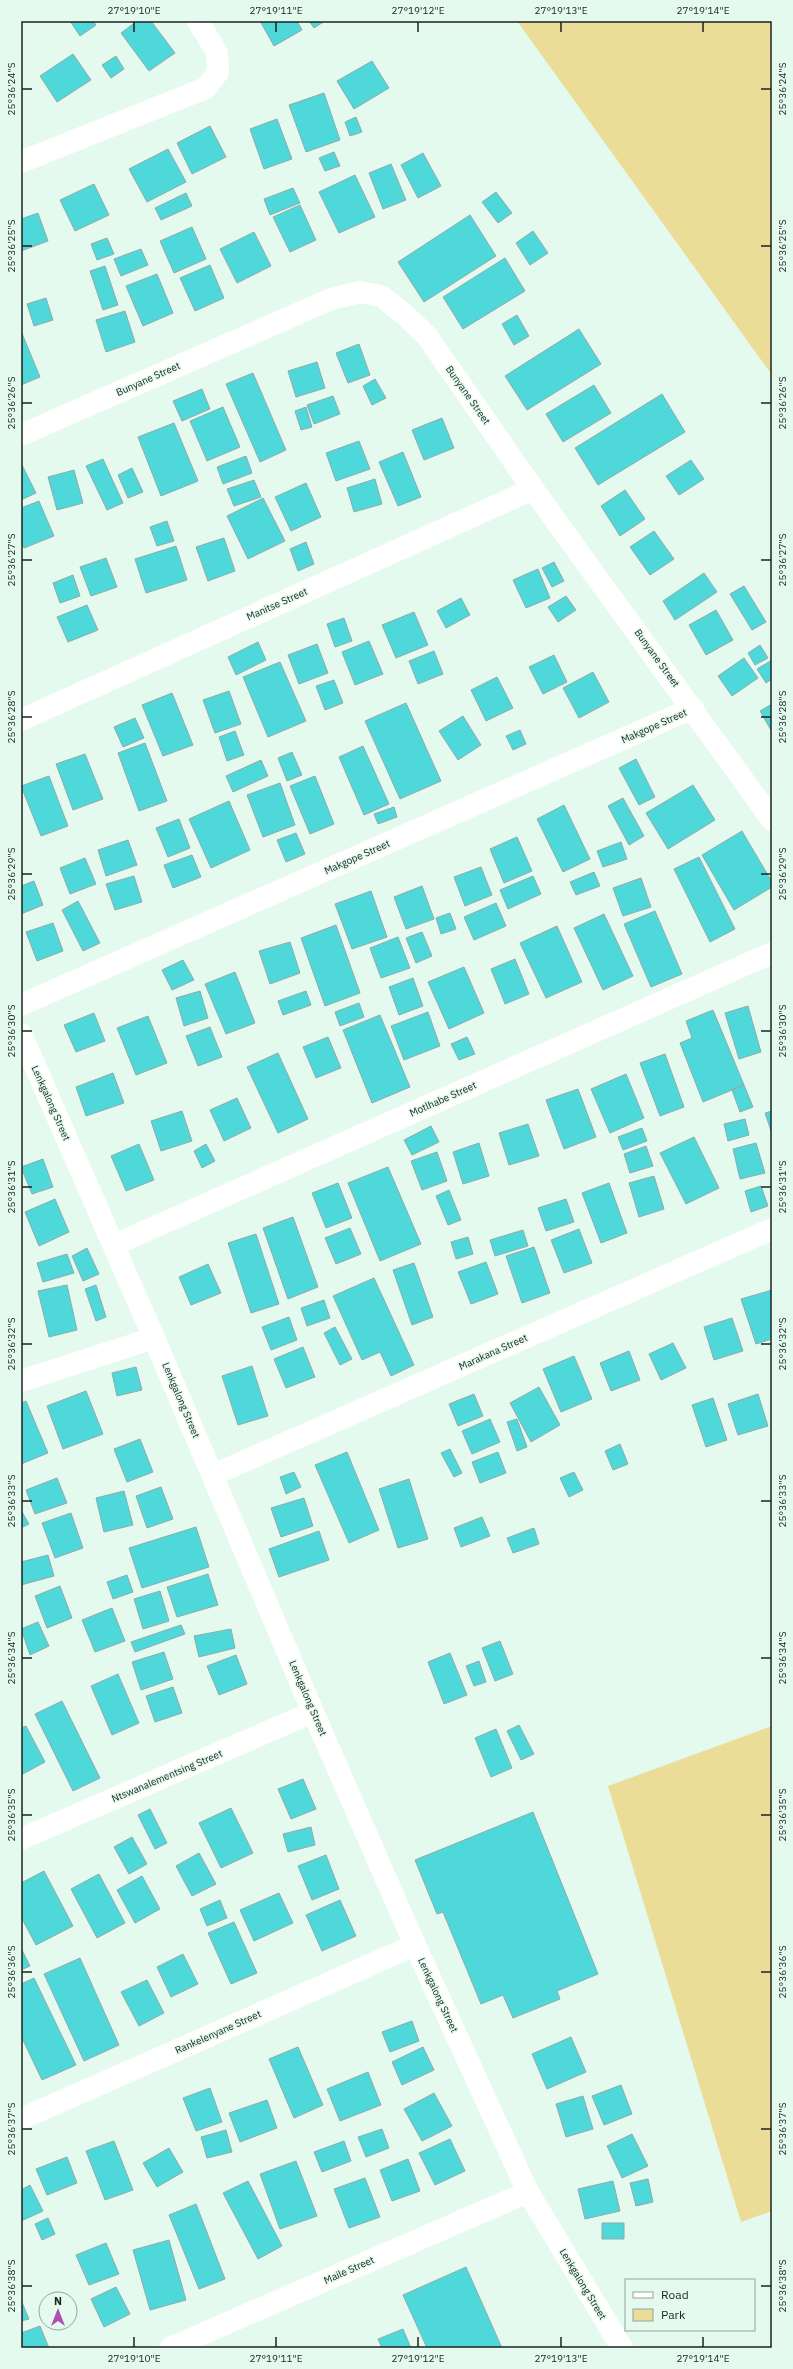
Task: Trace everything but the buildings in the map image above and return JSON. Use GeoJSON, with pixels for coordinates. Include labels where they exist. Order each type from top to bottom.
{"type":"FeatureCollection","features":[{"type":"Feature","properties":{"kind":"street"},"geometry":{"type":"LineString","coordinates":[[22,160],[206,88],[218,72],[217,53],[198,21]]}},
{"type":"Feature","properties":{"kind":"street","name":"Bunyane Street"},"geometry":{"type":"LineString","coordinates":[[21,435],[331,299],[360,292],[381,296],[404,314],[427,336],[532,489],[693,708],[772,820]]}},
{"type":"Feature","properties":{"kind":"street","name":"Manitse Street"},"geometry":{"type":"LineString","coordinates":[[21,720],[532,489]]}},
{"type":"Feature","properties":{"kind":"street","name":"Makgope Street"},"geometry":{"type":"LineString","coordinates":[[21,1005],[693,708]]}},
{"type":"Feature","properties":{"kind":"street","name":"Motlhabe Street"},"geometry":{"type":"LineString","coordinates":[[114,1245],[772,953]]}},
{"type":"Feature","properties":{"kind":"street","name":"Lenkgalong Street"},"geometry":{"type":"LineString","coordinates":[[21,1034],[214,1476],[313,1712],[415,1945],[528,2192],[622,2348]]}},
{"type":"Feature","properties":{"kind":"street","name":"Marakana Street"},"geometry":{"type":"LineString","coordinates":[[214,1476],[772,1229]]}},
{"type":"Feature","properties":{"kind":"street"},"geometry":{"type":"LineString","coordinates":[[21,1381],[154,1338]]}},
{"type":"Feature","properties":{"kind":"street","name":"Ntswanalementsing Street"},"geometry":{"type":"LineString","coordinates":[[21,1839],[313,1712]]}},
{"type":"Feature","properties":{"kind":"street","name":"Rankelenyane Street"},"geometry":{"type":"LineString","coordinates":[[21,2119],[415,1945]]}},
{"type":"Feature","properties":{"kind":"street","name":"Maile Street"},"geometry":{"type":"LineString","coordinates":[[170,2348],[528,2192]]}},
{"type":"Feature","properties":{"kind":"green space"},"geometry":{"type":"Polygon","coordinates":[[[517,21],[772,21],[772,375],[517,21]]]}},
{"type":"Feature","properties":{"kind":"green space"},"geometry":{"type":"Polygon","coordinates":[[[772,1726],[772,2211],[741,2222],[608,1786],[772,1726]]]}}]}
